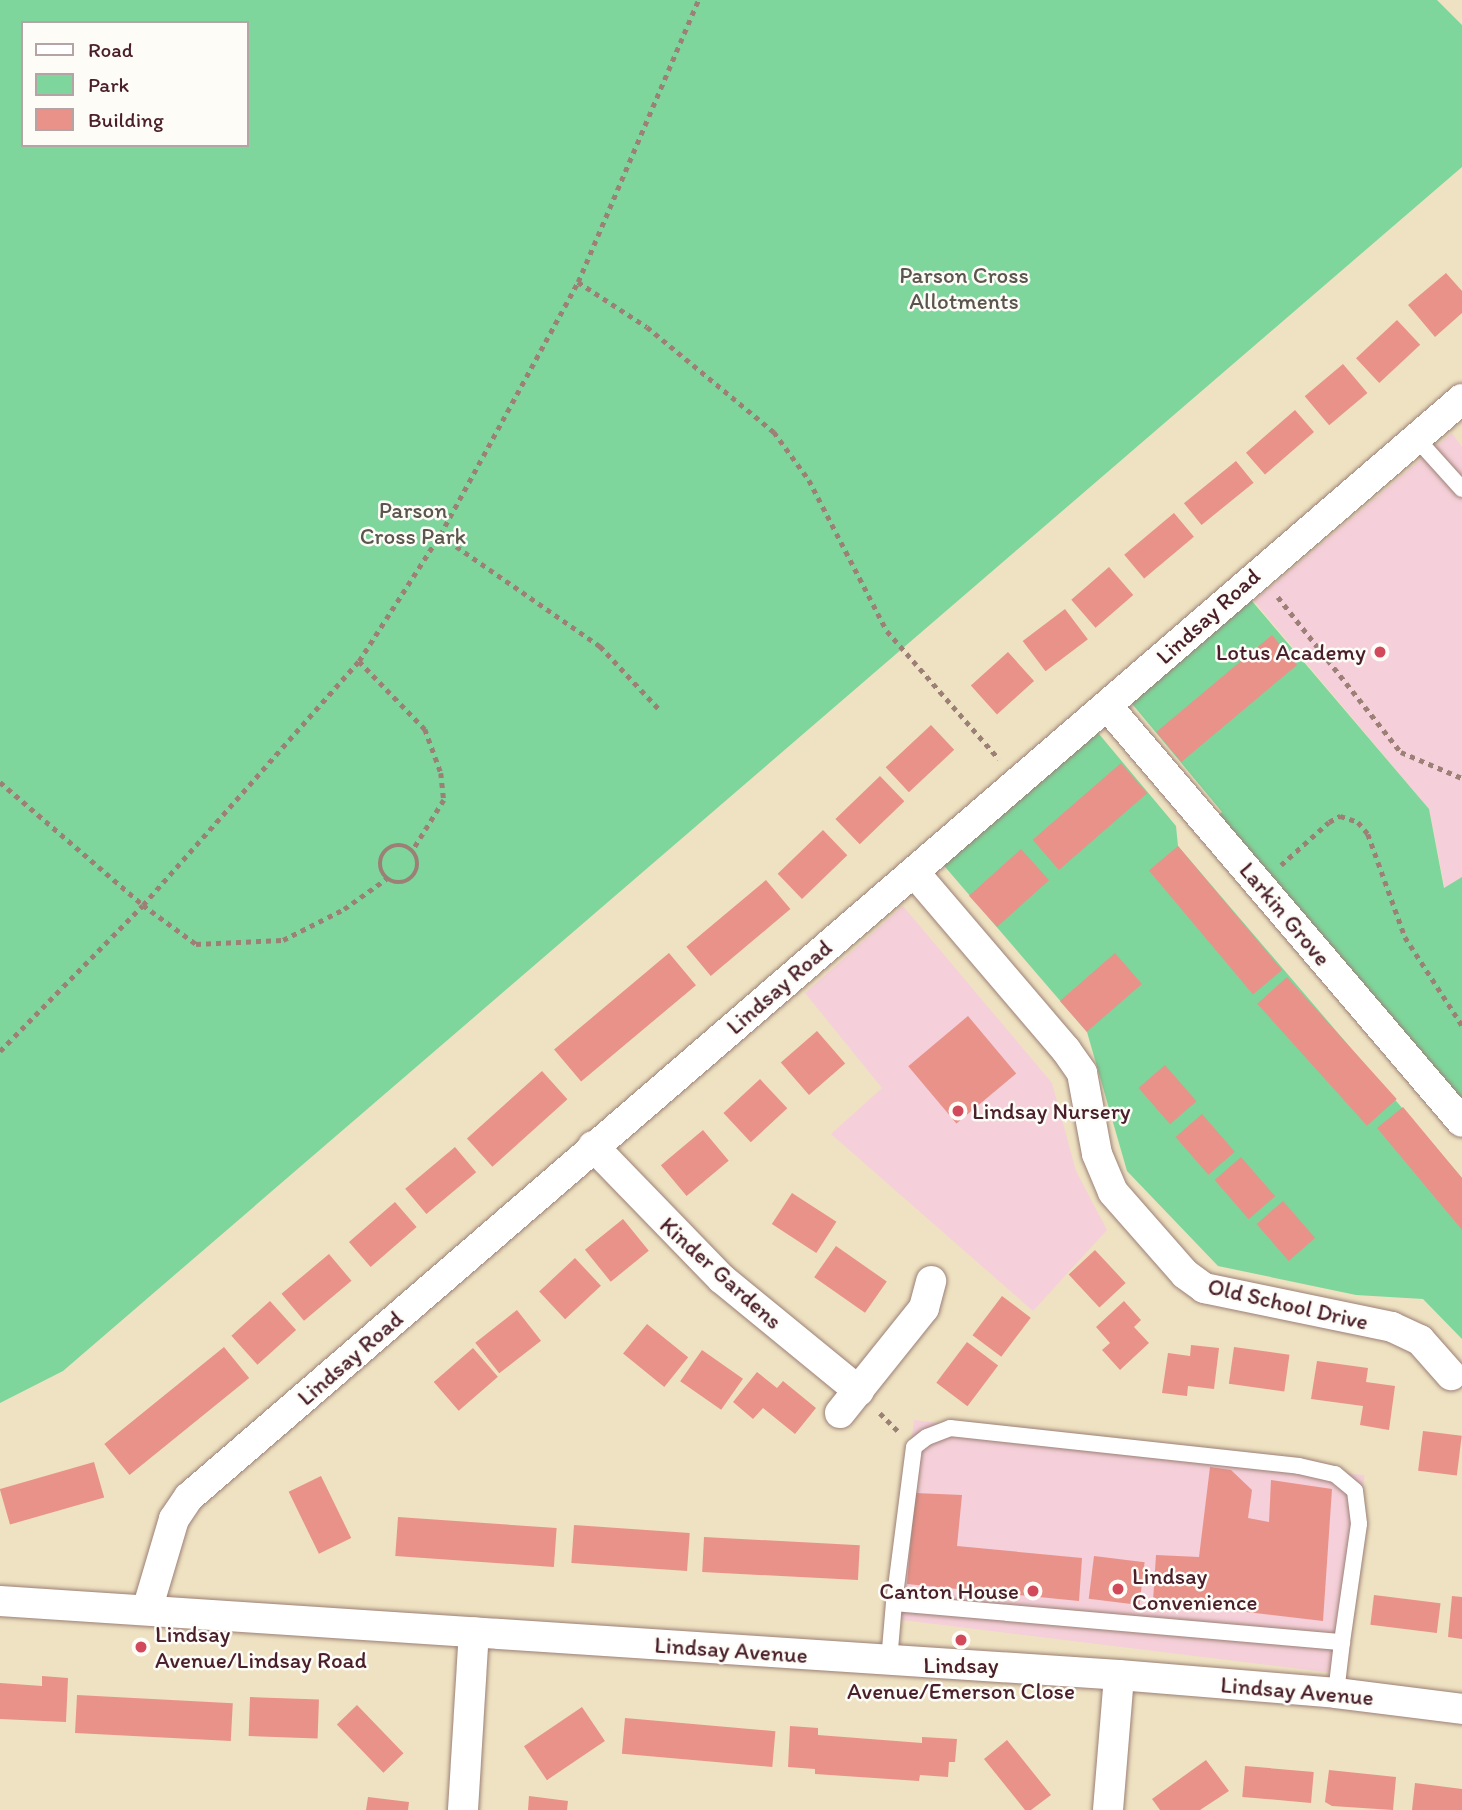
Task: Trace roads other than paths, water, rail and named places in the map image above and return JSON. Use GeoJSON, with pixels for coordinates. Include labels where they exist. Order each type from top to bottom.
{"type":"FeatureCollection","features":[{"type":"Feature","properties":{"kind":"street","name":"Lindsay Road"},"geometry":{"type":"LineString","coordinates":[[147,1610],[174,1519],[189,1497],[593,1146],[1108,707],[1258,571],[1462,400]]}},
{"type":"Feature","properties":{"kind":"street","name":"Larkin Grove"},"geometry":{"type":"LineString","coordinates":[[1108,707],[1462,1122]]}},
{"type":"Feature","properties":{"kind":"street","name":"Old School Drive"},"geometry":{"type":"LineString","coordinates":[[914,872],[1066,1050],[1082,1073],[1097,1154],[1113,1192],[1185,1274],[1204,1288],[1392,1327],[1420,1340],[1451,1375]]}},
{"type":"Feature","properties":{"kind":"street","name":"Kinder Gardens"},"geometry":{"type":"LineString","coordinates":[[593,1146],[722,1279],[849,1402],[924,1308],[931,1281]]}},
{"type":"Feature","properties":{"kind":"street","name":"Lindsay Avenue"},"geometry":{"type":"LineString","coordinates":[[0,1601],[1119,1675],[1336,1693],[1462,1709]]}},
{"type":"Feature","properties":{"kind":"street"},"geometry":{"type":"LineString","coordinates":[[463,1810],[474,1632]]}},
{"type":"Feature","properties":{"kind":"street"},"geometry":{"type":"LineString","coordinates":[[1108,1810],[1119,1675]]}},
{"type":"Feature","properties":{"kind":"lane"},"geometry":{"type":"LineString","coordinates":[[1417,439],[1462,489]]}},
{"type":"Feature","properties":{"kind":"lane"},"geometry":{"type":"LineString","coordinates":[[889,1661],[914,1447],[927,1437],[950,1428],[1299,1465],[1335,1474],[1355,1492],[1359,1524],[1336,1693]]}},
{"type":"Feature","properties":{"kind":"lane"},"geometry":{"type":"LineString","coordinates":[[894,1603],[1342,1642]]}},
{"type":"Feature","properties":{"kind":"place","name":"Lotus Academy"},"geometry":{"type":"Point","coordinates":[1380,652]}},
{"type":"Feature","properties":{"kind":"place","name":"Lindsay Nursery"},"geometry":{"type":"Point","coordinates":[958,1111]}},
{"type":"Feature","properties":{"kind":"place","name":"Lindsay Convenience"},"geometry":{"type":"Point","coordinates":[1118,1589]}},
{"type":"Feature","properties":{"kind":"place","name":"Canton House"},"geometry":{"type":"Point","coordinates":[1033,1591]}},
{"type":"Feature","properties":{"kind":"place","name":"Lindsay Avenue/Emerson Close"},"geometry":{"type":"Point","coordinates":[961,1640]}},
{"type":"Feature","properties":{"kind":"place","name":"Lindsay Avenue/Lindsay Road"},"geometry":{"type":"Point","coordinates":[141,1647]}},
{"type":"Feature","properties":{"kind":"park label","name":"Parson Cross Allotments"},"geometry":{"type":"Point","coordinates":[964,288]}},
{"type":"Feature","properties":{"kind":"park label","name":"Parson Cross Park"},"geometry":{"type":"Point","coordinates":[413,523]}}]}
